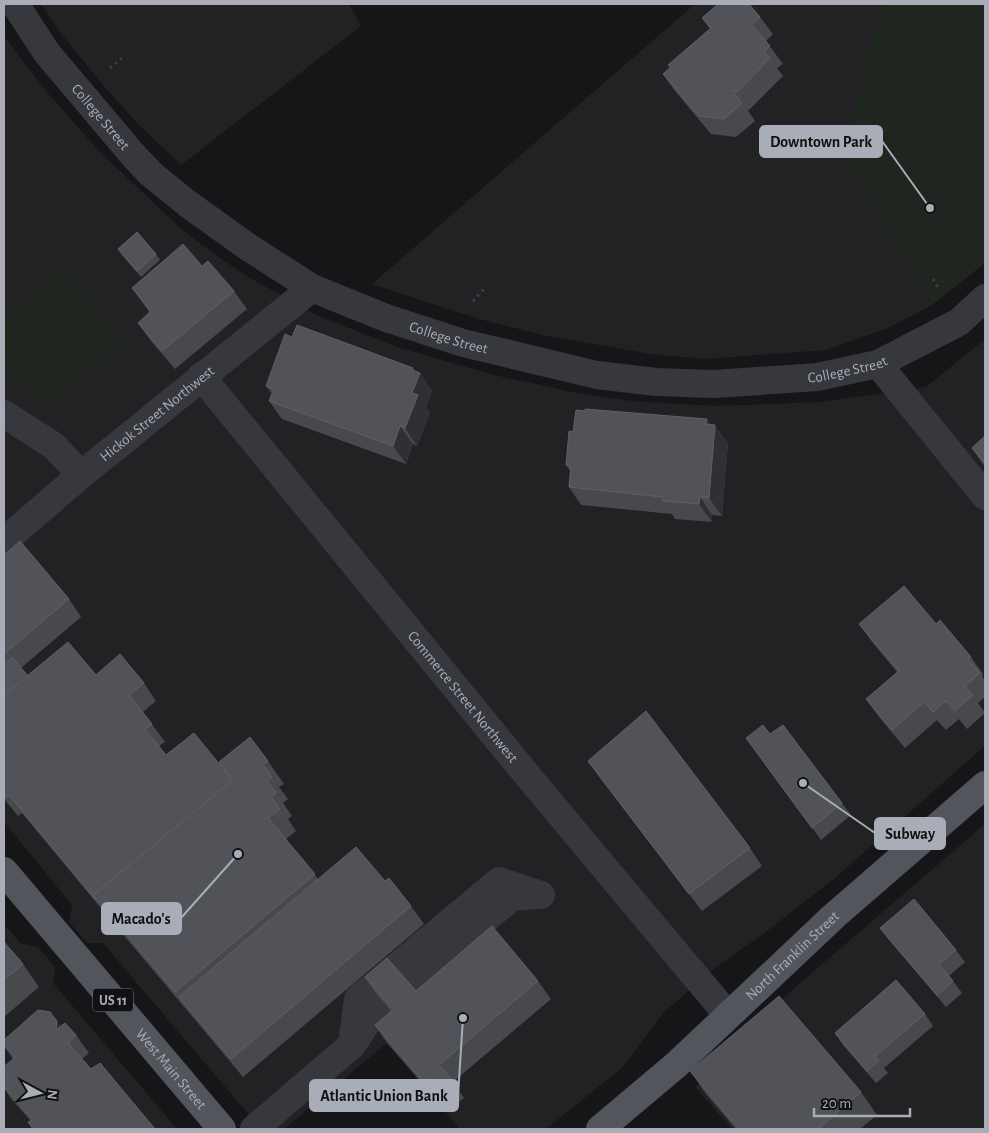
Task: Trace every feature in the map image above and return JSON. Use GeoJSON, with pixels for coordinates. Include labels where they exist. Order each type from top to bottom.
{"type":"FeatureCollection","features":[{"type":"Feature","properties":{"kind":"main road","name":"North Franklin Street"},"geometry":{"type":"LineString","coordinates":[[600,1129],[676,1065],[727,1014],[834,916],[985,784]]}},
{"type":"Feature","properties":{"kind":"main road","name":"West Main Street"},"geometry":{"type":"LineString","coordinates":[[4,872],[222,1129]]}},
{"type":"Feature","properties":{"kind":"street","name":"College Street"},"geometry":{"type":"LineString","coordinates":[[15,4],[47,53],[78,92],[151,174],[248,247],[312,288],[386,318],[463,343],[597,375],[656,382],[714,384],[818,377],[878,364],[958,322],[985,298]]}},
{"type":"Feature","properties":{"kind":"street","name":"Hickok Street Northwest"},"geometry":{"type":"LineString","coordinates":[[4,541],[201,376],[312,288]]}},
{"type":"Feature","properties":{"kind":"street"},"geometry":{"type":"LineString","coordinates":[[878,364],[985,496]]}},
{"type":"Feature","properties":{"kind":"street","name":"Commerce Street Northwest"},"geometry":{"type":"LineString","coordinates":[[201,376],[527,775],[727,1014]]}},
{"type":"Feature","properties":{"kind":"street"},"geometry":{"type":"LineString","coordinates":[[4,414],[54,446],[81,475]]}},
{"type":"Feature","properties":{"kind":"street"},"geometry":{"type":"LineString","coordinates":[[254,1129],[352,1045],[385,1024],[541,895],[499,882],[358,999],[352,1045]]}},
{"type":"Feature","properties":{"kind":"path"},"geometry":{"type":"LineString","coordinates":[[110,68],[122,58]]}},
{"type":"Feature","properties":{"kind":"path"},"geometry":{"type":"LineString","coordinates":[[933,279],[939,289]]}},
{"type":"Feature","properties":{"kind":"path"},"geometry":{"type":"LineString","coordinates":[[473,301],[485,288]]}},
{"type":"Feature","properties":{"kind":"shaded area"},"geometry":{"type":"Polygon","coordinates":[[[41,4],[349,4],[361,26],[181,165],[137,123],[103,85],[63,36],[41,4]]]}},
{"type":"Feature","properties":{"kind":"shaded area"},"geometry":{"type":"Polygon","coordinates":[[[695,4],[881,4],[843,154],[932,305],[886,329],[825,350],[705,359],[650,354],[543,335],[479,319],[372,284],[695,4]]]}},
{"type":"Feature","properties":{"kind":"shaded area"},"geometry":{"type":"Polygon","coordinates":[[[881,4],[985,4],[985,263],[932,305],[843,154],[881,4]]]}},
{"type":"Feature","properties":{"kind":"shaded area"},"geometry":{"type":"Polygon","coordinates":[[[4,36],[46,91],[99,151],[177,225],[203,246],[245,275],[316,315],[397,347],[494,375],[577,393],[632,401],[715,406],[821,402],[926,387],[985,339],[985,746],[835,878],[766,932],[719,965],[663,1013],[623,1067],[546,1129],[460,1129],[387,1043],[284,1129],[261,1129],[103,943],[87,943],[69,922],[72,905],[4,822],[4,36]]]}},
{"type":"Feature","properties":{"kind":"shaded area"},"geometry":{"type":"Polygon","coordinates":[[[65,269],[125,343],[43,410],[4,362],[4,318],[65,269]]]}},
{"type":"Feature","properties":{"kind":"shaded area"},"geometry":{"type":"Polygon","coordinates":[[[985,824],[985,1129],[732,1129],[695,1087],[726,1060],[778,1002],[985,824]]]}},
{"type":"Feature","properties":{"kind":"shaded area"},"geometry":{"type":"Polygon","coordinates":[[[4,924],[20,943],[38,947],[55,967],[53,983],[177,1129],[4,1129],[4,924]]]}},
{"type":"Feature","properties":{"kind":"building"},"geometry":{"type":"Polygon","coordinates":[[[718,4],[749,4],[760,17],[751,24],[770,46],[764,51],[770,58],[737,92],[732,91],[742,103],[724,119],[699,116],[663,74],[671,67],[668,65],[711,28],[702,18],[718,4]]]}},
{"type":"Feature","properties":{"kind":"building"},"geometry":{"type":"Polygon","coordinates":[[[137,232],[156,254],[137,271],[118,249],[137,232]]]}},
{"type":"Feature","properties":{"kind":"building"},"geometry":{"type":"Polygon","coordinates":[[[183,244],[202,266],[208,261],[234,291],[162,351],[138,323],[151,311],[132,288],[183,244]]]}},
{"type":"Feature","properties":{"kind":"building"},"geometry":{"type":"Polygon","coordinates":[[[297,325],[413,368],[412,370],[420,373],[412,393],[418,395],[405,428],[400,426],[393,446],[269,401],[274,389],[266,386],[285,334],[292,337],[297,325]]]}},
{"type":"Feature","properties":{"kind":"building"},"geometry":{"type":"Polygon","coordinates":[[[585,409],[707,419],[706,424],[715,425],[709,498],[700,497],[699,504],[663,501],[663,497],[569,487],[571,466],[566,465],[569,431],[573,432],[576,410],[585,411],[585,409]]]}},
{"type":"Feature","properties":{"kind":"building"},"geometry":{"type":"Polygon","coordinates":[[[985,436],[985,464],[972,448],[985,436]]]}},
{"type":"Feature","properties":{"kind":"building"},"geometry":{"type":"Polygon","coordinates":[[[20,541],[69,599],[4,654],[4,555],[20,541]]]}},
{"type":"Feature","properties":{"kind":"building"},"geometry":{"type":"Polygon","coordinates":[[[904,586],[936,624],[940,620],[971,657],[968,659],[980,673],[965,686],[973,695],[955,711],[946,701],[933,712],[924,702],[892,730],[866,699],[899,671],[859,624],[904,586]]]}},
{"type":"Feature","properties":{"kind":"building"},"geometry":{"type":"Polygon","coordinates":[[[68,642],[96,675],[120,654],[144,683],[129,695],[152,724],[145,729],[166,755],[194,733],[233,781],[93,895],[96,900],[9,795],[4,797],[4,695],[68,642]]]}},
{"type":"Feature","properties":{"kind":"building"},"geometry":{"type":"Polygon","coordinates":[[[12,657],[28,676],[4,695],[4,664],[12,657]]]}},
{"type":"Feature","properties":{"kind":"building"},"geometry":{"type":"Polygon","coordinates":[[[646,711],[750,848],[689,894],[588,761],[646,711]]]}},
{"type":"Feature","properties":{"kind":"building"},"geometry":{"type":"Polygon","coordinates":[[[763,725],[770,734],[783,725],[842,803],[812,828],[746,738],[763,725]]]}},
{"type":"Feature","properties":{"kind":"building"},"geometry":{"type":"Polygon","coordinates":[[[250,737],[268,761],[263,765],[272,777],[267,781],[276,793],[271,797],[280,809],[268,818],[315,874],[175,992],[93,895],[233,780],[219,762],[250,737]]]}},
{"type":"Feature","properties":{"kind":"building"},"geometry":{"type":"Polygon","coordinates":[[[356,847],[385,881],[389,878],[411,906],[231,1059],[179,997],[356,847]]]}},
{"type":"Feature","properties":{"kind":"building"},"geometry":{"type":"Polygon","coordinates":[[[914,899],[956,950],[939,964],[953,981],[937,995],[880,928],[914,899]]]}},
{"type":"Feature","properties":{"kind":"building"},"geometry":{"type":"Polygon","coordinates":[[[492,926],[538,981],[439,1065],[452,1080],[438,1091],[426,1077],[422,1080],[375,1025],[393,1010],[365,977],[387,958],[416,991],[492,926]]]}},
{"type":"Feature","properties":{"kind":"building"},"geometry":{"type":"Polygon","coordinates":[[[4,942],[23,964],[4,980],[4,942]]]}},
{"type":"Feature","properties":{"kind":"building"},"geometry":{"type":"Polygon","coordinates":[[[896,980],[925,1014],[875,1056],[879,1061],[867,1071],[835,1033],[896,980]]]}},
{"type":"Feature","properties":{"kind":"building"},"geometry":{"type":"Polygon","coordinates":[[[779,996],[861,1092],[818,1129],[739,1129],[690,1071],[779,996]]]}},
{"type":"Feature","properties":{"kind":"building"},"geometry":{"type":"Polygon","coordinates":[[[38,1010],[50,1012],[57,1021],[56,1030],[65,1023],[76,1035],[68,1043],[91,1069],[100,1063],[155,1129],[33,1129],[28,1122],[33,1120],[4,1087],[4,1079],[7,1076],[4,1073],[4,1067],[15,1057],[4,1045],[4,1040],[38,1010]]]}},
{"type":"Feature","properties":{"kind":"place","name":"Downtown Park"},"geometry":{"type":"Point","coordinates":[930,208]}},
{"type":"Feature","properties":{"kind":"place","name":"Subway"},"geometry":{"type":"Point","coordinates":[803,783]}},
{"type":"Feature","properties":{"kind":"place","name":"Macado's"},"geometry":{"type":"Point","coordinates":[238,854]}},
{"type":"Feature","properties":{"kind":"place","name":"Atlantic Union Bank"},"geometry":{"type":"Point","coordinates":[463,1018]}}]}
